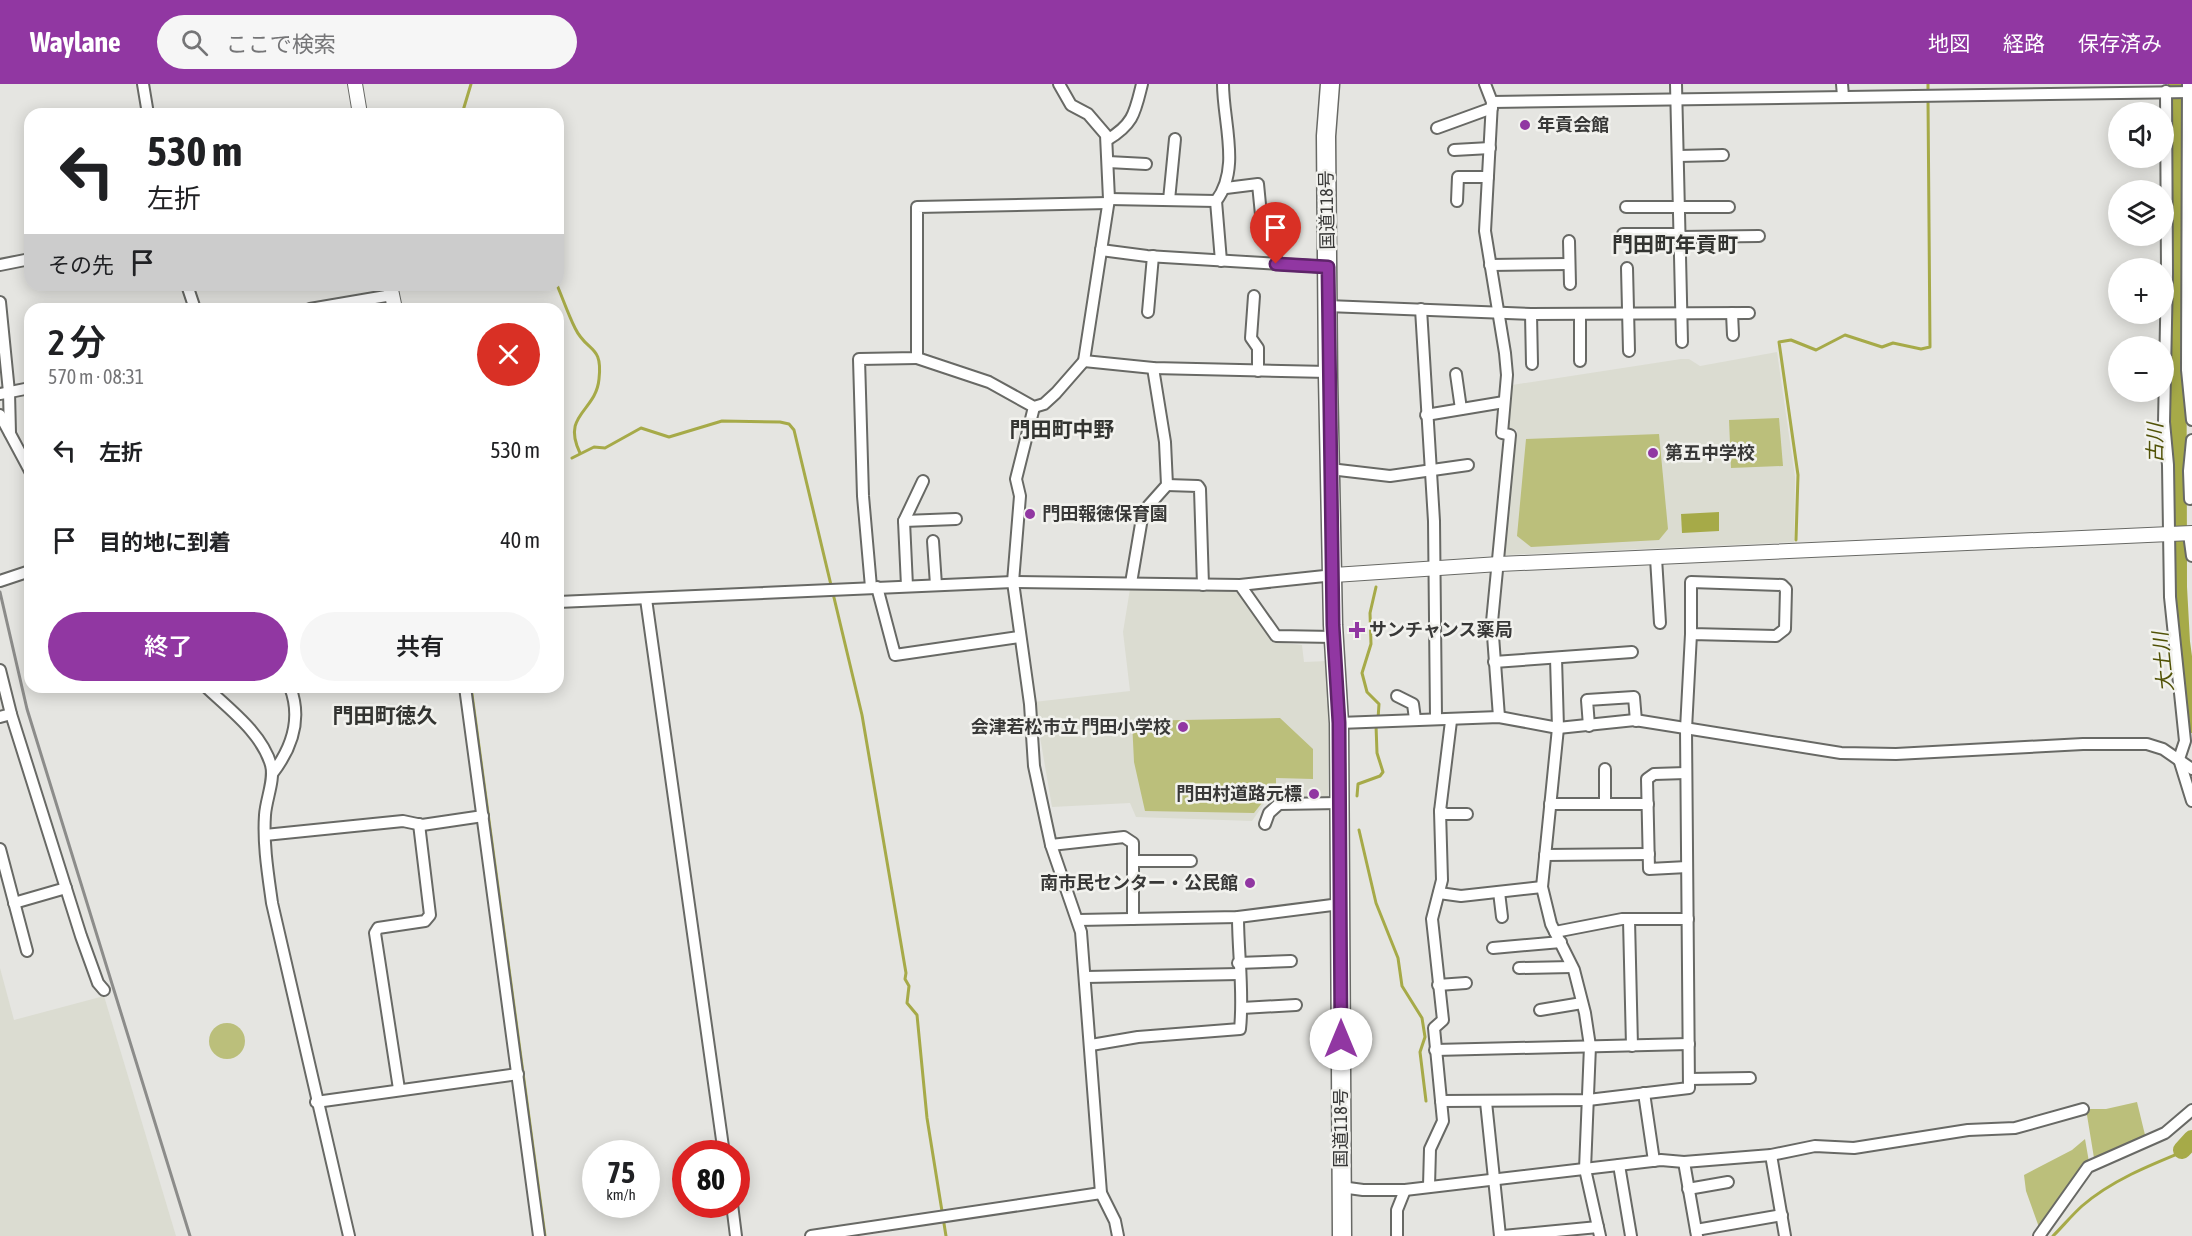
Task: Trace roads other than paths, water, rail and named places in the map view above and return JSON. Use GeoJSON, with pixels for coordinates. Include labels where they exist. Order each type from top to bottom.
{"type":"FeatureCollection","features":[{"type":"Feature","properties":{"kind":"highway","name":"国道118号"},"geometry":{"type":"LineString","coordinates":[[1330,84],[1326,128],[1328,372],[1334,637],[1339,723],[1342,1236]]}},
{"type":"Feature","properties":{"kind":"street"},"geometry":{"type":"LineString","coordinates":[[143,84],[147,108]]}},
{"type":"Feature","properties":{"kind":"street"},"geometry":{"type":"LineString","coordinates":[[355,84],[359,108]]}},
{"type":"Feature","properties":{"kind":"street"},"geometry":{"type":"LineString","coordinates":[[1019,637],[895,655],[874,587],[863,496],[859,359],[917,358],[989,382],[1034,407],[1044,404],[1056,393],[1084,361],[1108,201],[1107,140],[1101,127],[1088,114],[1071,105],[1059,84]]}},
{"type":"Feature","properties":{"kind":"street"},"geometry":{"type":"LineString","coordinates":[[1107,140],[1121,131],[1133,118],[1142,84]]}},
{"type":"Feature","properties":{"kind":"street"},"geometry":{"type":"LineString","coordinates":[[1221,261],[1216,201],[1226,188],[1230,147],[1224,111],[1223,84]]}},
{"type":"Feature","properties":{"kind":"street"},"geometry":{"type":"LineString","coordinates":[[1485,84],[1492,105],[1485,231],[1507,375],[1502,433],[1510,435],[1492,622],[1499,717]]}},
{"type":"Feature","properties":{"kind":"street"},"geometry":{"type":"LineString","coordinates":[[1677,84],[1682,342]]}},
{"type":"Feature","properties":{"kind":"street"},"geometry":{"type":"LineString","coordinates":[[1842,84],[1843,96]]}},
{"type":"Feature","properties":{"kind":"street"},"geometry":{"type":"LineString","coordinates":[[1437,128],[1492,105],[1843,96],[2008,89],[2166,91],[2190,89],[2187,370],[2192,420]]}},
{"type":"Feature","properties":{"kind":"street"},"geometry":{"type":"LineString","coordinates":[[2166,91],[2167,274],[2164,422],[2168,465],[2170,597],[2185,741],[2179,759],[2192,801]]}},
{"type":"Feature","properties":{"kind":"street"},"geometry":{"type":"LineString","coordinates":[[1169,200],[1175,139]]}},
{"type":"Feature","properties":{"kind":"street"},"geometry":{"type":"LineString","coordinates":[[1454,150],[1490,148]]}},
{"type":"Feature","properties":{"kind":"street"},"geometry":{"type":"LineString","coordinates":[[1678,156],[1724,155]]}},
{"type":"Feature","properties":{"kind":"street"},"geometry":{"type":"LineString","coordinates":[[1108,162],[1146,164]]}},
{"type":"Feature","properties":{"kind":"street"},"geometry":{"type":"LineString","coordinates":[[1457,201],[1458,177],[1488,177]]}},
{"type":"Feature","properties":{"kind":"street"},"geometry":{"type":"LineString","coordinates":[[1226,188],[1258,184],[1262,225],[1275,229],[1276,264]]}},
{"type":"Feature","properties":{"kind":"street"},"geometry":{"type":"LineString","coordinates":[[917,358],[916,207],[1108,201],[1216,201]]}},
{"type":"Feature","properties":{"kind":"street"},"geometry":{"type":"LineString","coordinates":[[1626,207],[1729,207]]}},
{"type":"Feature","properties":{"kind":"street"},"geometry":{"type":"LineString","coordinates":[[1623,234],[1759,236]]}},
{"type":"Feature","properties":{"kind":"street"},"geometry":{"type":"LineString","coordinates":[[1569,241],[1570,284]]}},
{"type":"Feature","properties":{"kind":"street"},"geometry":{"type":"LineString","coordinates":[[1101,250],[1153,256],[1328,267]]}},
{"type":"Feature","properties":{"kind":"street"},"geometry":{"type":"LineString","coordinates":[[1148,312],[1153,256]]}},
{"type":"Feature","properties":{"kind":"street"},"geometry":{"type":"LineString","coordinates":[[0,265],[24,260]]}},
{"type":"Feature","properties":{"kind":"street"},"geometry":{"type":"LineString","coordinates":[[1490,265],[1569,264]]}},
{"type":"Feature","properties":{"kind":"street"},"geometry":{"type":"LineString","coordinates":[[1628,268],[1629,351]]}},
{"type":"Feature","properties":{"kind":"street"},"geometry":{"type":"LineString","coordinates":[[336,303],[387,291]]}},
{"type":"Feature","properties":{"kind":"street"},"geometry":{"type":"LineString","coordinates":[[1254,296],[1251,338],[1258,348],[1258,371]]}},
{"type":"Feature","properties":{"kind":"street"},"geometry":{"type":"LineString","coordinates":[[0,302],[5,393],[10,433]]}},
{"type":"Feature","properties":{"kind":"street"},"geometry":{"type":"LineString","coordinates":[[1328,306],[1531,314],[1749,313]]}},
{"type":"Feature","properties":{"kind":"street"},"geometry":{"type":"LineString","coordinates":[[1421,309],[1434,521],[1436,718]]}},
{"type":"Feature","properties":{"kind":"street"},"geometry":{"type":"LineString","coordinates":[[1732,313],[1733,335]]}},
{"type":"Feature","properties":{"kind":"street"},"geometry":{"type":"LineString","coordinates":[[1531,314],[1532,364]]}},
{"type":"Feature","properties":{"kind":"street"},"geometry":{"type":"LineString","coordinates":[[1580,314],[1580,360]]}},
{"type":"Feature","properties":{"kind":"street"},"geometry":{"type":"LineString","coordinates":[[1084,361],[1153,368],[1328,372]]}},
{"type":"Feature","properties":{"kind":"street"},"geometry":{"type":"LineString","coordinates":[[1131,583],[1143,512],[1167,485],[1165,442],[1153,368]]}},
{"type":"Feature","properties":{"kind":"street"},"geometry":{"type":"LineString","coordinates":[[1456,374],[1461,409]]}},
{"type":"Feature","properties":{"kind":"street"},"geometry":{"type":"LineString","coordinates":[[5,393],[24,389]]}},
{"type":"Feature","properties":{"kind":"street"},"geometry":{"type":"LineString","coordinates":[[1426,415],[1504,402]]}},
{"type":"Feature","properties":{"kind":"street"},"geometry":{"type":"LineString","coordinates":[[1034,407],[1016,479],[1020,496],[1013,582],[1030,704],[1034,766],[1051,845],[1078,920],[1086,977],[1101,1193],[1115,1221],[1118,1236]]}},
{"type":"Feature","properties":{"kind":"street"},"geometry":{"type":"LineString","coordinates":[[0,415],[24,460]]}},
{"type":"Feature","properties":{"kind":"street"},"geometry":{"type":"LineString","coordinates":[[2190,499],[2188,471],[2192,440]]}},
{"type":"Feature","properties":{"kind":"street"},"geometry":{"type":"LineString","coordinates":[[1330,469],[1390,476],[1468,465]]}},
{"type":"Feature","properties":{"kind":"street"},"geometry":{"type":"LineString","coordinates":[[907,586],[904,521],[923,481]]}},
{"type":"Feature","properties":{"kind":"street"},"geometry":{"type":"LineString","coordinates":[[1167,485],[1198,486],[1200,489],[1203,585]]}},
{"type":"Feature","properties":{"kind":"street"},"geometry":{"type":"LineString","coordinates":[[904,521],[956,519]]}},
{"type":"Feature","properties":{"kind":"street"},"geometry":{"type":"LineString","coordinates":[[564,602],[1013,582],[1240,585],[1334,575],[1499,564],[2189,534],[2192,556]]}},
{"type":"Feature","properties":{"kind":"street"},"geometry":{"type":"LineString","coordinates":[[933,541],[936,585]]}},
{"type":"Feature","properties":{"kind":"street"},"geometry":{"type":"LineString","coordinates":[[1656,558],[1660,623]]}},
{"type":"Feature","properties":{"kind":"street"},"geometry":{"type":"LineString","coordinates":[[0,581],[24,573]]}},
{"type":"Feature","properties":{"kind":"street"},"geometry":{"type":"LineString","coordinates":[[1441,1101],[1588,1100],[1689,1088],[1686,729],[1691,582],[1782,585],[1786,589],[1785,629],[1776,636],[1691,634]]}},
{"type":"Feature","properties":{"kind":"street"},"geometry":{"type":"LineString","coordinates":[[1240,585],[1276,636],[1334,637]]}},
{"type":"Feature","properties":{"kind":"street"},"geometry":{"type":"LineString","coordinates":[[646,599],[722,1140]]}},
{"type":"Feature","properties":{"kind":"street"},"geometry":{"type":"LineString","coordinates":[[1494,662],[1632,652]]}},
{"type":"Feature","properties":{"kind":"street"},"geometry":{"type":"LineString","coordinates":[[1486,1102],[1493,1179],[1502,1236],[1599,1231],[1585,1169],[1590,1046],[1572,967],[1546,909],[1542,887],[1558,728],[1556,658]]}},
{"type":"Feature","properties":{"kind":"street"},"geometry":{"type":"LineString","coordinates":[[0,670],[6,716],[98,983],[104,990]]}},
{"type":"Feature","properties":{"kind":"street"},"geometry":{"type":"LineString","coordinates":[[212,693],[253,734],[268,757],[272,774],[265,816],[265,836],[272,903],[316,1102],[349,1236]]}},
{"type":"Feature","properties":{"kind":"street"},"geometry":{"type":"LineString","coordinates":[[272,774],[281,762],[296,723],[296,705],[292,693]]}},
{"type":"Feature","properties":{"kind":"street"},"geometry":{"type":"LineString","coordinates":[[466,693],[539,1236]]}},
{"type":"Feature","properties":{"kind":"street"},"geometry":{"type":"LineString","coordinates":[[1397,696],[1413,704],[1415,719]]}},
{"type":"Feature","properties":{"kind":"street"},"geometry":{"type":"LineString","coordinates":[[1589,726],[1587,700],[1634,697],[1636,721]]}},
{"type":"Feature","properties":{"kind":"street"},"geometry":{"type":"LineString","coordinates":[[1339,723],[1436,718],[1451,721],[1499,717],[1558,728],[1636,721],[1841,753],[1896,754],[2116,743],[2147,744],[2179,759],[2192,769]]}},
{"type":"Feature","properties":{"kind":"street"},"geometry":{"type":"LineString","coordinates":[[1429,1186],[1430,1149],[1443,1121],[1434,1028],[1443,1020],[1432,919],[1442,880],[1440,811],[1451,721]]}},
{"type":"Feature","properties":{"kind":"street"},"geometry":{"type":"LineString","coordinates":[[1605,769],[1605,804]]}},
{"type":"Feature","properties":{"kind":"street"},"geometry":{"type":"LineString","coordinates":[[1686,773],[1649,776],[1648,854],[1649,868],[1687,867]]}},
{"type":"Feature","properties":{"kind":"street"},"geometry":{"type":"LineString","coordinates":[[1265,824],[1273,807],[1280,804],[1339,803]]}},
{"type":"Feature","properties":{"kind":"street"},"geometry":{"type":"LineString","coordinates":[[1550,804],[1648,804]]}},
{"type":"Feature","properties":{"kind":"street"},"geometry":{"type":"LineString","coordinates":[[1440,811],[1446,814],[1467,814]]}},
{"type":"Feature","properties":{"kind":"street"},"geometry":{"type":"LineString","coordinates":[[265,836],[403,821],[419,824],[483,816]]}},
{"type":"Feature","properties":{"kind":"street"},"geometry":{"type":"LineString","coordinates":[[399,1089],[375,933],[378,928],[425,921],[430,915],[419,824]]}},
{"type":"Feature","properties":{"kind":"street"},"geometry":{"type":"LineString","coordinates":[[1051,845],[1124,837],[1133,843],[1133,919]]}},
{"type":"Feature","properties":{"kind":"street"},"geometry":{"type":"LineString","coordinates":[[0,849],[27,951]]}},
{"type":"Feature","properties":{"kind":"street"},"geometry":{"type":"LineString","coordinates":[[1545,855],[1648,854]]}},
{"type":"Feature","properties":{"kind":"street"},"geometry":{"type":"LineString","coordinates":[[1133,861],[1191,861]]}},
{"type":"Feature","properties":{"kind":"street"},"geometry":{"type":"LineString","coordinates":[[1439,893],[1461,896],[1542,887]]}},
{"type":"Feature","properties":{"kind":"street"},"geometry":{"type":"LineString","coordinates":[[14,903],[66,888]]}},
{"type":"Feature","properties":{"kind":"street"},"geometry":{"type":"LineString","coordinates":[[1499,892],[1502,917]]}},
{"type":"Feature","properties":{"kind":"street"},"geometry":{"type":"LineString","coordinates":[[1078,920],[1238,917],[1341,904]]}},
{"type":"Feature","properties":{"kind":"street"},"geometry":{"type":"LineString","coordinates":[[1091,1045],[1138,1037],[1240,1029],[1242,1008],[1238,969],[1238,917]]}},
{"type":"Feature","properties":{"kind":"street"},"geometry":{"type":"LineString","coordinates":[[1493,948],[1558,937],[1629,920],[1688,919]]}},
{"type":"Feature","properties":{"kind":"street"},"geometry":{"type":"LineString","coordinates":[[1629,920],[1632,1046]]}},
{"type":"Feature","properties":{"kind":"street"},"geometry":{"type":"LineString","coordinates":[[1086,977],[1238,969],[1291,961]]}},
{"type":"Feature","properties":{"kind":"street"},"geometry":{"type":"LineString","coordinates":[[1519,968],[1572,967]]}},
{"type":"Feature","properties":{"kind":"street"},"geometry":{"type":"LineString","coordinates":[[1438,985],[1466,983]]}},
{"type":"Feature","properties":{"kind":"street"},"geometry":{"type":"LineString","coordinates":[[1540,1010],[1582,1003]]}},
{"type":"Feature","properties":{"kind":"street"},"geometry":{"type":"LineString","coordinates":[[1242,1008],[1296,1005]]}},
{"type":"Feature","properties":{"kind":"street"},"geometry":{"type":"LineString","coordinates":[[1435,1050],[1689,1044]]}},
{"type":"Feature","properties":{"kind":"street"},"geometry":{"type":"LineString","coordinates":[[316,1102],[518,1074]]}},
{"type":"Feature","properties":{"kind":"street"},"geometry":{"type":"LineString","coordinates":[[1689,1079],[1750,1078]]}},
{"type":"Feature","properties":{"kind":"street"},"geometry":{"type":"LineString","coordinates":[[1644,1093],[1654,1161]]}},
{"type":"Feature","properties":{"kind":"street"},"geometry":{"type":"LineString","coordinates":[[1341,1187],[1363,1190],[1405,1190],[1654,1161],[1684,1162],[1771,1155],[1815,1146],[1854,1148],[1968,1130],[2015,1128],[2082,1109]]}},
{"type":"Feature","properties":{"kind":"street"},"geometry":{"type":"LineString","coordinates":[[2039,1236],[2088,1167],[2165,1133],[2192,1110]]}},
{"type":"Feature","properties":{"kind":"street"},"geometry":{"type":"LineString","coordinates":[[1771,1155],[1785,1236]]}},
{"type":"Feature","properties":{"kind":"street"},"geometry":{"type":"LineString","coordinates":[[1684,1162],[1696,1233],[1782,1215]]}},
{"type":"Feature","properties":{"kind":"street"},"geometry":{"type":"LineString","coordinates":[[1619,1165],[1631,1236]]}},
{"type":"Feature","properties":{"kind":"street"},"geometry":{"type":"LineString","coordinates":[[1688,1189],[1728,1182]]}},
{"type":"Feature","properties":{"kind":"street"},"geometry":{"type":"LineString","coordinates":[[1397,1236],[1397,1210],[1405,1190]]}},
{"type":"Feature","properties":{"kind":"street"},"geometry":{"type":"LineString","coordinates":[[811,1236],[1101,1193]]}},
{"type":"Feature","properties":{"kind":"street"},"geometry":{"type":"LineString","coordinates":[[734,1218],[736,1236]]}},
{"type":"Feature","properties":{"kind":"waterway"},"geometry":{"type":"LineString","coordinates":[[464,108],[471,84]]}},
{"type":"Feature","properties":{"kind":"waterway"},"geometry":{"type":"LineString","coordinates":[[1928,84],[1928,92]]}},
{"type":"Feature","properties":{"kind":"waterway","name":"古川"},"geometry":{"type":"LineString","coordinates":[[2177,84],[2178,587],[2181,642],[2192,724]]}},
{"type":"Feature","properties":{"kind":"waterway"},"geometry":{"type":"LineString","coordinates":[[1796,540],[1798,475],[1779,342],[1791,340],[1816,350],[1845,335],[1882,347],[1893,343],[1921,349],[1930,347],[1928,99]]}},
{"type":"Feature","properties":{"kind":"waterway"},"geometry":{"type":"LineString","coordinates":[[560,291],[575,328],[599,360],[597,390],[577,421],[575,430],[575,440],[580,453]]}},
{"type":"Feature","properties":{"kind":"waterway"},"geometry":{"type":"LineString","coordinates":[[572,458],[594,447],[605,448],[641,428],[669,437],[722,421],[780,422],[789,424],[794,430],[862,715],[906,973],[905,979],[909,986],[907,1003],[917,1015],[927,1118],[946,1236]]}},
{"type":"Feature","properties":{"kind":"waterway"},"geometry":{"type":"LineString","coordinates":[[1376,587],[1370,613],[1371,644],[1362,673],[1367,692],[1379,704],[1378,719]]}},
{"type":"Feature","properties":{"kind":"waterway"},"geometry":{"type":"LineString","coordinates":[[472,693],[545,1236]]}},
{"type":"Feature","properties":{"kind":"waterway"},"geometry":{"type":"LineString","coordinates":[[1357,796],[1358,784],[1380,776],[1383,772],[1377,753],[1376,725]]}},
{"type":"Feature","properties":{"kind":"waterway"},"geometry":{"type":"LineString","coordinates":[[1359,830],[1376,903],[1398,958],[1402,986],[1422,1018],[1425,1037],[1420,1052],[1426,1101]]}},
{"type":"Feature","properties":{"kind":"waterway","name":"大土川"},"geometry":{"type":"LineString","coordinates":[[2182,1150],[2192,1139]]}},
{"type":"Feature","properties":{"kind":"waterway"},"geometry":{"type":"LineString","coordinates":[[2053,1236],[2094,1196],[2135,1172],[2192,1148]]}},
{"type":"Feature","properties":{"kind":"railway"},"geometry":{"type":"LineString","coordinates":[[0,592],[27,709],[190,1236]]}},
{"type":"Feature","properties":{"kind":"place","name":"年貢会館"},"geometry":{"type":"Point","coordinates":[1525,125]}},
{"type":"Feature","properties":{"kind":"place","name":"第五中学校"},"geometry":{"type":"Point","coordinates":[1653,453]}},
{"type":"Feature","properties":{"kind":"place","name":"門田報徳保育園"},"geometry":{"type":"Point","coordinates":[1030,514]}},
{"type":"Feature","properties":{"kind":"place","name":"サンチャンス薬局"},"geometry":{"type":"Point","coordinates":[1357,630]}},
{"type":"Feature","properties":{"kind":"place","name":"会津若松市立 門田小学校"},"geometry":{"type":"Point","coordinates":[1183,727]}},
{"type":"Feature","properties":{"kind":"place","name":"門田村道路元標"},"geometry":{"type":"Point","coordinates":[1314,794]}},
{"type":"Feature","properties":{"kind":"place","name":"南市民センター・公民館"},"geometry":{"type":"Point","coordinates":[1250,883]}},
{"type":"Feature","properties":{"kind":"district","name":"門田町年貢町"},"geometry":{"type":"Point","coordinates":[1675,245]}},
{"type":"Feature","properties":{"kind":"district","name":"門田町中野"},"geometry":{"type":"Point","coordinates":[1062,430]}},
{"type":"Feature","properties":{"kind":"district","name":"門田町徳久"},"geometry":{"type":"Point","coordinates":[385,716]}}]}
